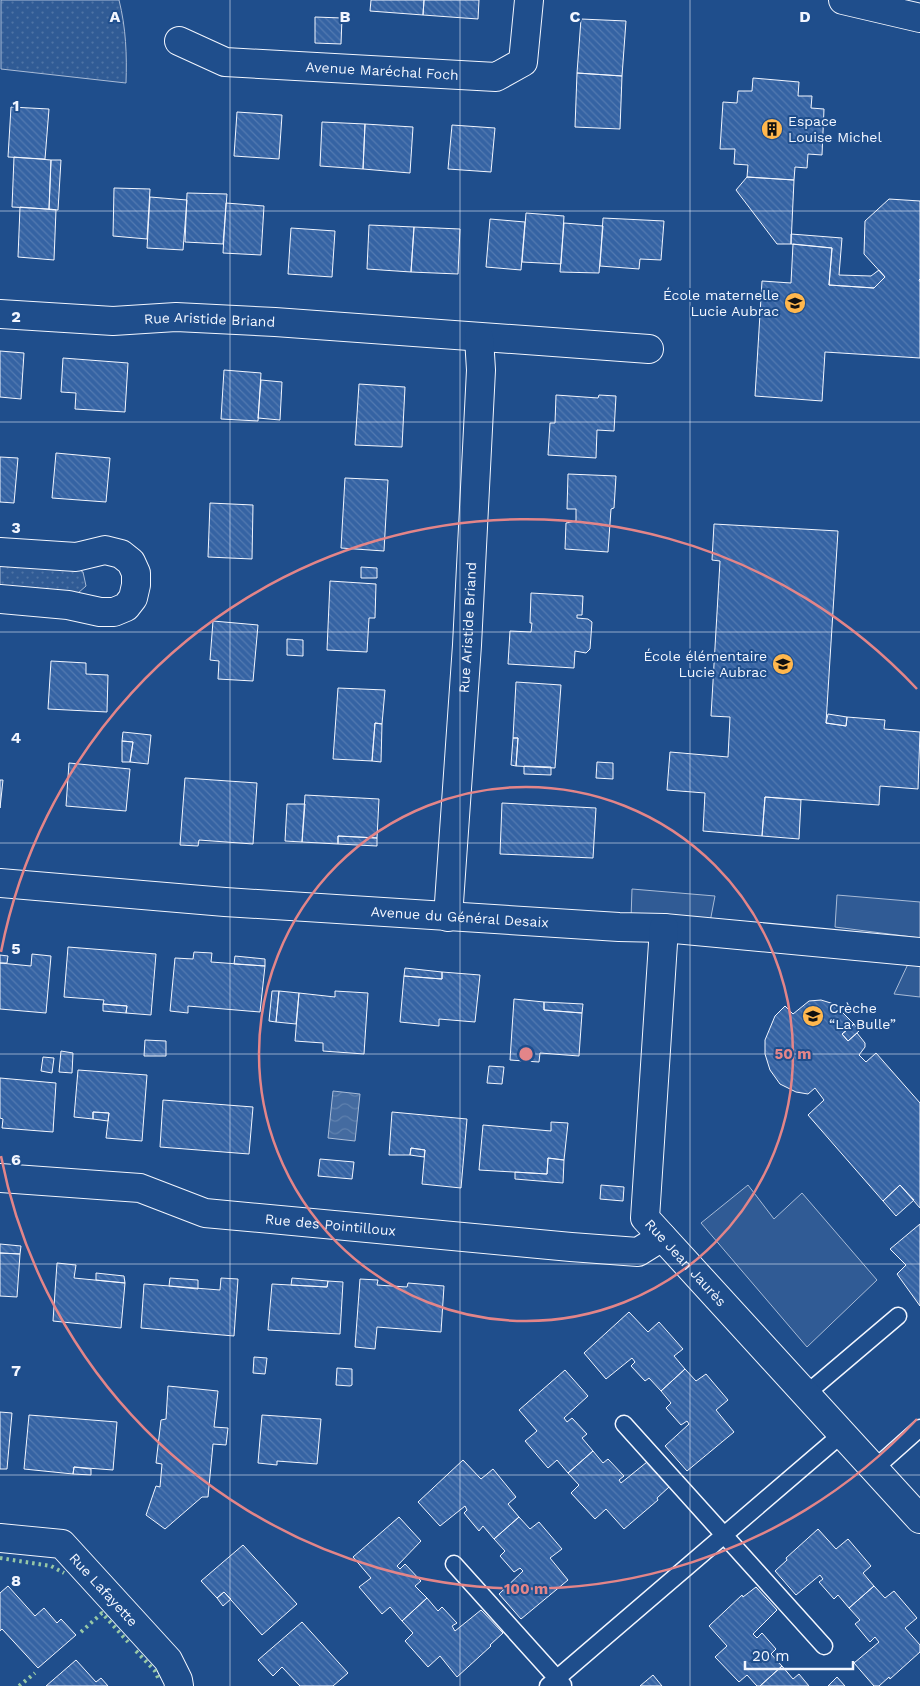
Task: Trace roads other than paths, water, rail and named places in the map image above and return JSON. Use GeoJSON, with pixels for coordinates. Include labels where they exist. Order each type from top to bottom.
{"type":"FeatureCollection","features":[{"type":"Feature","properties":{"kind":"street","name":"Avenue Maréchal Foch"},"geometry":{"type":"LineString","coordinates":[[179,41],[225,62],[496,77],[523,62],[529,0]]}},
{"type":"Feature","properties":{"kind":"street"},"geometry":{"type":"LineString","coordinates":[[843,0],[920,18]]}},
{"type":"Feature","properties":{"kind":"street","name":"Rue Aristide Briand"},"geometry":{"type":"LineString","coordinates":[[0,314],[113,321],[176,317],[275,322],[649,350]]}},
{"type":"Feature","properties":{"kind":"street","name":"Rue Aristide Briand"},"geometry":{"type":"LineString","coordinates":[[448,916],[467,645],[481,370],[479,338]]}},
{"type":"Feature","properties":{"kind":"street"},"geometry":{"type":"LineString","coordinates":[[0,552],[76,558],[105,550],[121,554],[131,562],[136,573],[136,585],[133,598],[126,607],[114,612],[100,612],[68,605],[0,599]]}},
{"type":"Feature","properties":{"kind":"street","name":"Avenue du Général Desaix"},"geometry":{"type":"LineString","coordinates":[[0,883],[226,902],[619,927],[664,928],[920,952]]}},
{"type":"Feature","properties":{"kind":"street","name":"Rue Jean Jaurès"},"geometry":{"type":"LineString","coordinates":[[664,928],[646,1218],[920,1519]]}},
{"type":"Feature","properties":{"kind":"street","name":"Rue des Pointilloux"},"geometry":{"type":"LineString","coordinates":[[0,1178],[140,1188],[206,1213],[571,1247],[638,1252],[662,1237]]}},
{"type":"Feature","properties":{"kind":"street","name":"Rue Lafayette"},"geometry":{"type":"LineString","coordinates":[[0,1538],[62,1544],[168,1660],[179,1686]]}},
{"type":"Feature","properties":{"kind":"lane"},"geometry":{"type":"LineString","coordinates":[[806,1394],[898,1316]]}},
{"type":"Feature","properties":{"kind":"lane"},"geometry":{"type":"LineString","coordinates":[[624,1424],[824,1646]]}},
{"type":"Feature","properties":{"kind":"lane"},"geometry":{"type":"LineString","coordinates":[[874,1469],[920,1428]]}},
{"type":"Feature","properties":{"kind":"lane"},"geometry":{"type":"LineString","coordinates":[[454,1564],[556,1683],[842,1434]]}},
{"type":"Feature","properties":{"kind":"water"},"geometry":{"type":"Polygon","coordinates":[[[333,1091],[360,1094],[355,1141],[328,1138],[333,1091]]]}},
{"type":"Feature","properties":{"kind":"place","name":"Espace Louise Michel"},"geometry":{"type":"Point","coordinates":[772,129]}},
{"type":"Feature","properties":{"kind":"place","name":"École maternelle Lucie Aubrac"},"geometry":{"type":"Point","coordinates":[795,303]}},
{"type":"Feature","properties":{"kind":"place","name":"École élémentaire Lucie Aubrac"},"geometry":{"type":"Point","coordinates":[783,664]}},
{"type":"Feature","properties":{"kind":"place","name":"Crèche “La Bulle”"},"geometry":{"type":"Point","coordinates":[813,1016]}}]}
